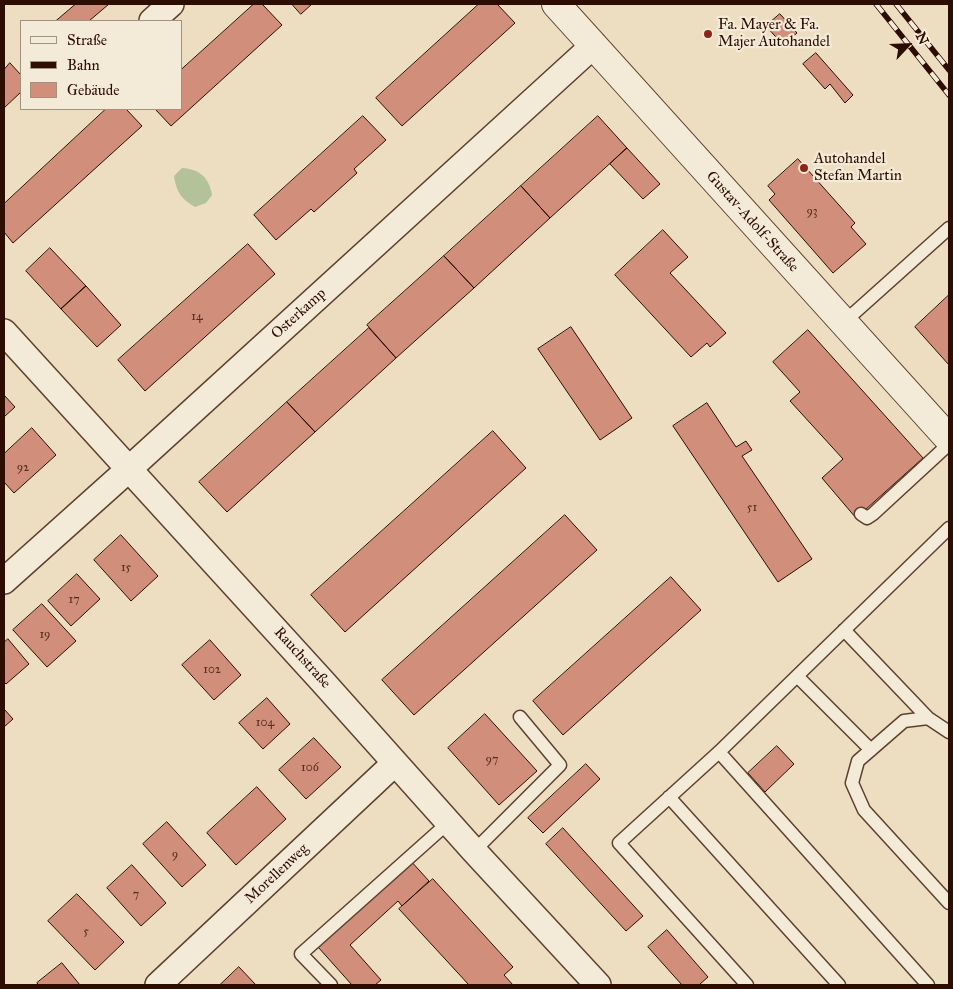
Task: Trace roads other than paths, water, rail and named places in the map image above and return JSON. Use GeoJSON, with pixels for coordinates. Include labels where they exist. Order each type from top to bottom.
{"type":"FeatureCollection","features":[{"type":"Feature","properties":{"kind":"street"},"geometry":{"type":"LineString","coordinates":[[153,20],[171,4]]}},
{"type":"Feature","properties":{"kind":"street","name":"Gustav-Adolf-Straße"},"geometry":{"type":"LineString","coordinates":[[556,4],[949,439]]}},
{"type":"Feature","properties":{"kind":"street","name":"Osterkamp"},"geometry":{"type":"LineString","coordinates":[[4,581],[594,45]]}},
{"type":"Feature","properties":{"kind":"street","name":"Rauchstraße"},"geometry":{"type":"LineString","coordinates":[[4,332],[323,682],[474,851],[598,985]]}},
{"type":"Feature","properties":{"kind":"street","name":"Morellenweg"},"geometry":{"type":"LineString","coordinates":[[158,985],[395,762]]}},
{"type":"Feature","properties":{"kind":"lane"},"geometry":{"type":"LineString","coordinates":[[843,323],[949,228]]}},
{"type":"Feature","properties":{"kind":"lane"},"geometry":{"type":"LineString","coordinates":[[861,514],[867,518],[873,514],[949,444]]}},
{"type":"Feature","properties":{"kind":"lane"},"geometry":{"type":"LineString","coordinates":[[747,985],[619,843],[718,752],[949,528]]}},
{"type":"Feature","properties":{"kind":"lane"},"geometry":{"type":"LineString","coordinates":[[844,630],[928,718],[949,732]]}},
{"type":"Feature","properties":{"kind":"lane"},"geometry":{"type":"LineString","coordinates":[[797,676],[871,750]]}},
{"type":"Feature","properties":{"kind":"lane"},"geometry":{"type":"LineString","coordinates":[[474,851],[560,765],[520,717]]}},
{"type":"Feature","properties":{"kind":"lane"},"geometry":{"type":"LineString","coordinates":[[928,718],[904,720],[858,761],[852,783],[864,810],[949,903]]}},
{"type":"Feature","properties":{"kind":"lane"},"geometry":{"type":"LineString","coordinates":[[718,752],[928,985]]}},
{"type":"Feature","properties":{"kind":"lane"},"geometry":{"type":"LineString","coordinates":[[669,797],[839,985]]}},
{"type":"Feature","properties":{"kind":"lane"},"geometry":{"type":"LineString","coordinates":[[331,985],[301,954],[449,822]]}},
{"type":"Feature","properties":{"kind":"railway"},"geometry":{"type":"LineString","coordinates":[[876,4],[949,95]]}},
{"type":"Feature","properties":{"kind":"railway"},"geometry":{"type":"LineString","coordinates":[[896,4],[949,70]]}},
{"type":"Feature","properties":{"kind":"place","name":"Fa. Mayer & Fa. Majer Autohandel"},"geometry":{"type":"Point","coordinates":[708,34]}},
{"type":"Feature","properties":{"kind":"place","name":"Autohandel Stefan Martin"},"geometry":{"type":"Point","coordinates":[804,168]}}]}
